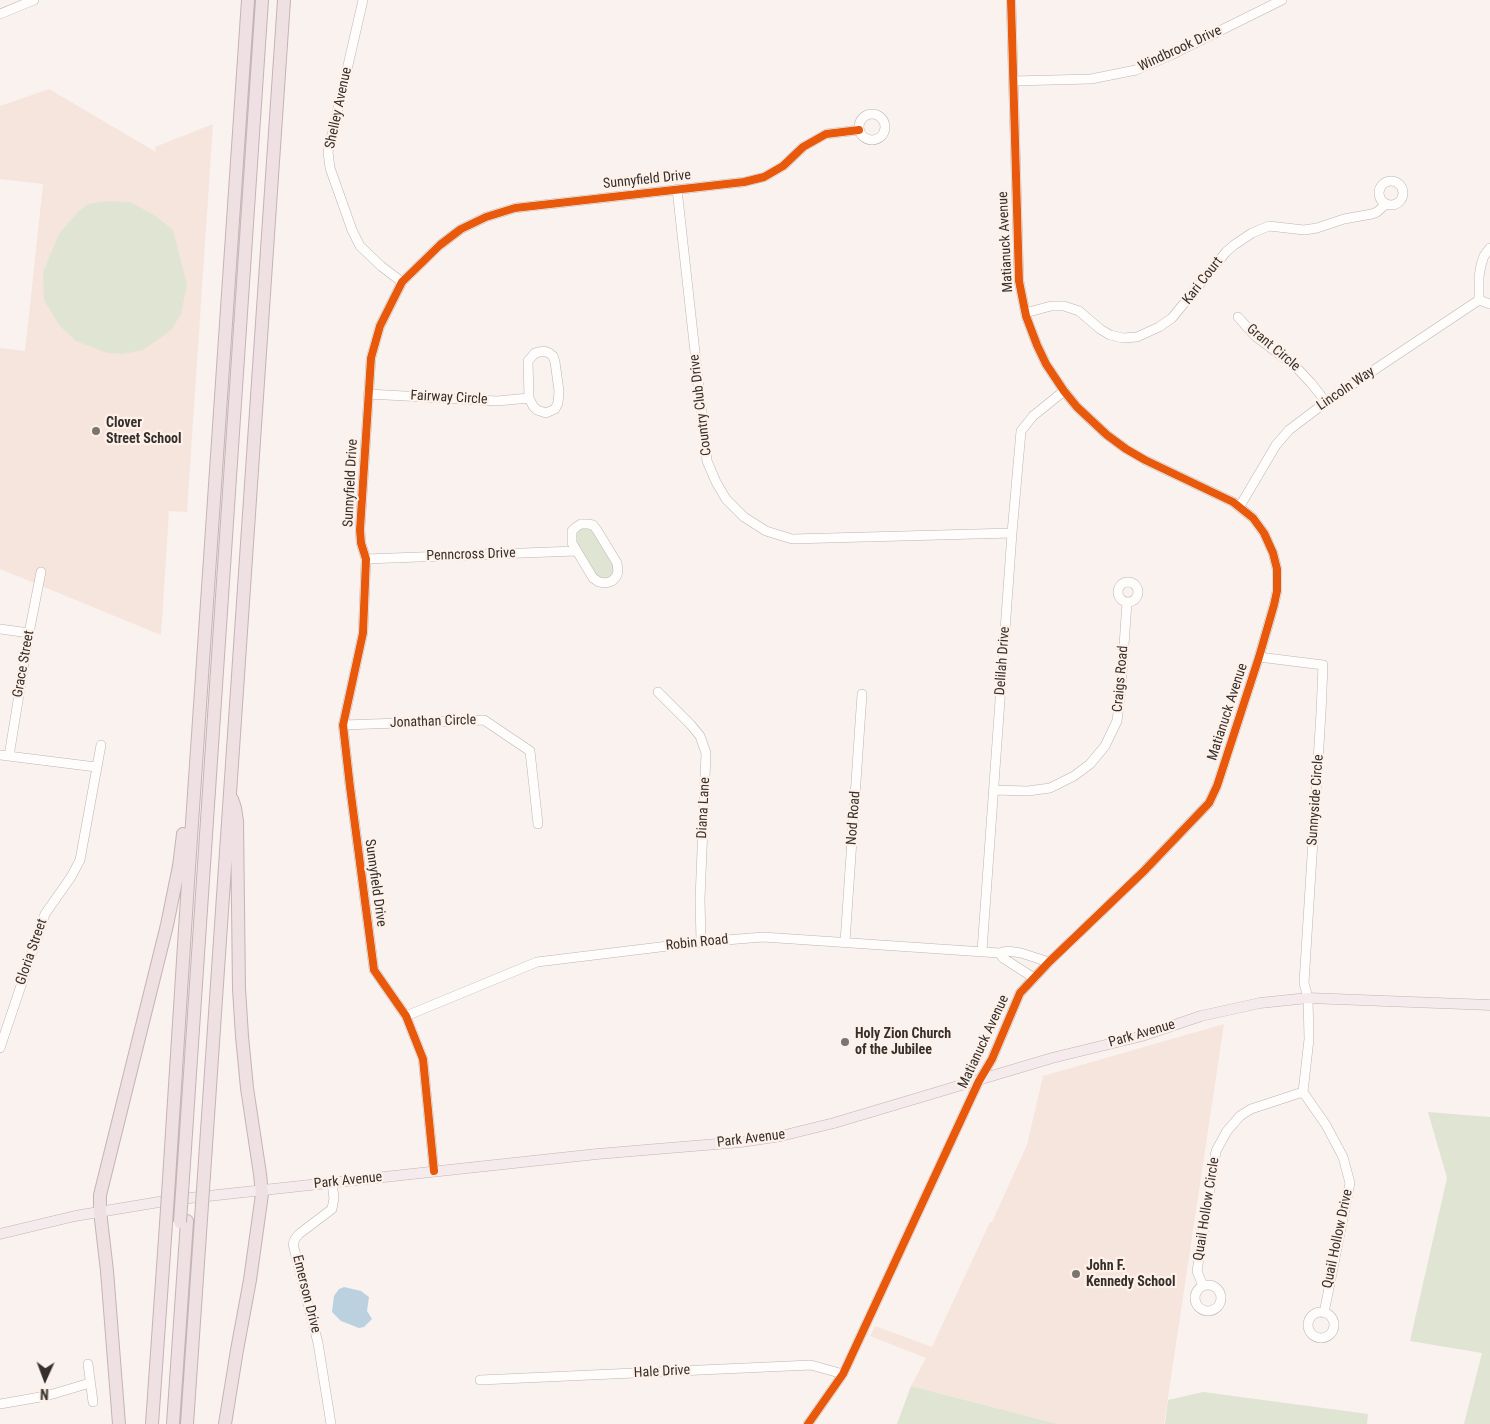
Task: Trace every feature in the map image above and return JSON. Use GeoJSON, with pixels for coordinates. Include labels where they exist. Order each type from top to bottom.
{"type":"FeatureCollection","features":[{"type":"Feature","properties":{"kind":"highway"},"geometry":{"type":"LineString","coordinates":[[152,1424],[248,0]]}},
{"type":"Feature","properties":{"kind":"highway"},"geometry":{"type":"LineString","coordinates":[[186,1177],[262,0]]}},
{"type":"Feature","properties":{"kind":"highway"},"geometry":{"type":"LineString","coordinates":[[166,1424],[183,1221],[270,0]]}},
{"type":"Feature","properties":{"kind":"highway"},"geometry":{"type":"LineString","coordinates":[[187,1424],[284,0]]}},
{"type":"Feature","properties":{"kind":"highway"},"geometry":{"type":"LineString","coordinates":[[120,1424],[108,1271],[100,1211],[101,1192],[167,926],[179,866],[184,818],[194,791]]}},
{"type":"Feature","properties":{"kind":"highway"},"geometry":{"type":"LineString","coordinates":[[225,1424],[236,1350],[250,1280],[262,1190],[247,1088],[242,1036],[239,989],[237,821],[235,808],[229,794]]}},
{"type":"Feature","properties":{"kind":"highway"},"geometry":{"type":"LineString","coordinates":[[173,1424],[183,1221]]}},
{"type":"Feature","properties":{"kind":"main road","name":"Park Avenue"},"geometry":{"type":"LineString","coordinates":[[0,1234],[51,1220],[190,1198],[605,1153],[741,1142],[781,1136],[834,1123],[1068,1053],[1142,1036],[1202,1016],[1260,1002],[1308,998],[1490,1005]]}},
{"type":"Feature","properties":{"kind":"street"},"geometry":{"type":"LineString","coordinates":[[0,14],[34,0]]}},
{"type":"Feature","properties":{"kind":"street","name":"Shelley Avenue"},"geometry":{"type":"LineString","coordinates":[[363,0],[328,152],[330,168],[338,194],[360,246],[381,266],[402,282]]}},
{"type":"Feature","properties":{"kind":"street","name":"Matianuck Avenue"},"geometry":{"type":"LineString","coordinates":[[808,1424],[843,1374],[979,1081],[992,1059],[1020,993],[1049,962],[1144,871],[1209,803],[1217,786],[1276,598],[1277,569],[1273,553],[1267,538],[1257,523],[1240,506],[1144,460],[1107,435],[1091,421],[1064,391],[1030,330],[1019,281],[1011,0]]}},
{"type":"Feature","properties":{"kind":"street","name":"Windbrook Drive"},"geometry":{"type":"LineString","coordinates":[[1013,81],[1091,79],[1136,70],[1171,55],[1282,0]]}},
{"type":"Feature","properties":{"kind":"street","name":"Sunnyfield Drive"},"geometry":{"type":"LineString","coordinates":[[434,1171],[424,1059],[406,1016],[374,970],[343,725],[363,633],[366,559],[361,543],[360,530],[368,394],[372,358],[380,326],[402,282],[440,245],[461,229],[486,217],[515,208],[744,182],[764,177],[783,166],[803,147],[826,134],[859,130]]}},
{"type":"Feature","properties":{"kind":"street","name":"Country Club Drive"},"geometry":{"type":"LineString","coordinates":[[677,189],[707,461],[726,499],[744,517],[766,531],[792,539],[1012,533]]}},
{"type":"Feature","properties":{"kind":"street","name":"Kari Court"},"geometry":{"type":"LineString","coordinates":[[1025,313],[1050,306],[1064,306],[1079,312],[1110,335],[1123,338],[1136,336],[1159,327],[1172,318],[1226,252],[1252,233],[1269,226],[1304,230],[1317,228],[1344,219],[1372,214],[1386,204]]}},
{"type":"Feature","properties":{"kind":"street"},"geometry":{"type":"LineString","coordinates":[[1490,248],[1484,256],[1479,277],[1479,300],[1490,304]]}},
{"type":"Feature","properties":{"kind":"street","name":"Lincoln Way"},"geometry":{"type":"LineString","coordinates":[[1240,506],[1282,438],[1302,420],[1479,300]]}},
{"type":"Feature","properties":{"kind":"street","name":"Grant Circle"},"geometry":{"type":"LineString","coordinates":[[1238,317],[1255,336],[1301,372],[1326,402]]}},
{"type":"Feature","properties":{"kind":"street"},"geometry":{"type":"LineString","coordinates":[[549,352],[555,362],[560,391],[558,403],[555,409],[546,413],[533,406],[529,398],[528,361],[535,353],[549,352]]}},
{"type":"Feature","properties":{"kind":"street","name":"Delilah Drive"},"geometry":{"type":"LineString","coordinates":[[982,951],[1021,432],[1033,416],[1064,391]]}},
{"type":"Feature","properties":{"kind":"street","name":"Fairway Circle"},"geometry":{"type":"LineString","coordinates":[[368,394],[497,401],[529,398]]}},
{"type":"Feature","properties":{"kind":"street"},"geometry":{"type":"LineString","coordinates":[[581,524],[593,525],[617,563],[616,577],[606,583],[599,582],[593,578],[576,551],[570,536],[572,531],[581,524]]}},
{"type":"Feature","properties":{"kind":"street","name":"Penncross Drive"},"geometry":{"type":"LineString","coordinates":[[366,559],[576,551]]}},
{"type":"Feature","properties":{"kind":"street","name":"Grace Street"},"geometry":{"type":"LineString","coordinates":[[4,755],[41,572]]}},
{"type":"Feature","properties":{"kind":"street","name":"Craigs Road"},"geometry":{"type":"LineString","coordinates":[[994,790],[1028,791],[1050,788],[1074,776],[1090,764],[1105,746],[1117,721],[1127,602]]}},
{"type":"Feature","properties":{"kind":"street"},"geometry":{"type":"LineString","coordinates":[[0,629],[29,633]]}},
{"type":"Feature","properties":{"kind":"street","name":"Sunnyside Circle"},"geometry":{"type":"LineString","coordinates":[[1259,657],[1323,665],[1304,983],[1308,998]]}},
{"type":"Feature","properties":{"kind":"street","name":"Diana Lane"},"geometry":{"type":"LineString","coordinates":[[658,692],[700,736],[706,753],[700,899],[702,942]]}},
{"type":"Feature","properties":{"kind":"street","name":"Nod Road"},"geometry":{"type":"LineString","coordinates":[[845,942],[862,694]]}},
{"type":"Feature","properties":{"kind":"street","name":"Jonathan Circle"},"geometry":{"type":"LineString","coordinates":[[343,725],[484,720],[530,751],[538,824]]}},
{"type":"Feature","properties":{"kind":"street","name":"Gloria Street"},"geometry":{"type":"LineString","coordinates":[[0,1048],[45,914],[71,877],[80,860],[101,745]]}},
{"type":"Feature","properties":{"kind":"street"},"geometry":{"type":"LineString","coordinates":[[4,755],[96,767]]}},
{"type":"Feature","properties":{"kind":"street","name":"Robin Road"},"geometry":{"type":"LineString","coordinates":[[406,1016],[536,962],[763,936],[1021,953],[1049,962]]}},
{"type":"Feature","properties":{"kind":"street"},"geometry":{"type":"LineString","coordinates":[[999,953],[1003,958],[1034,978]]}},
{"type":"Feature","properties":{"kind":"street"},"geometry":{"type":"LineString","coordinates":[[1303,1092],[1309,1039],[1308,998]]}},
{"type":"Feature","properties":{"kind":"street","name":"Quail Hollow Circle"},"geometry":{"type":"LineString","coordinates":[[1202,1286],[1197,1271],[1216,1151],[1227,1131],[1240,1116],[1251,1109],[1303,1092]]}},
{"type":"Feature","properties":{"kind":"street","name":"Quail Hollow Drive"},"geometry":{"type":"LineString","coordinates":[[1303,1092],[1326,1125],[1344,1157],[1350,1183],[1324,1313]]}},
{"type":"Feature","properties":{"kind":"street","name":"Emerson Drive"},"geometry":{"type":"LineString","coordinates":[[331,1424],[318,1343],[293,1244],[298,1234],[332,1210],[334,1198],[332,1183]]}},
{"type":"Feature","properties":{"kind":"street"},"geometry":{"type":"LineString","coordinates":[[88,1364],[93,1402]]}},
{"type":"Feature","properties":{"kind":"street","name":"Hale Drive"},"geometry":{"type":"LineString","coordinates":[[480,1380],[811,1366],[843,1374]]}},
{"type":"Feature","properties":{"kind":"street"},"geometry":{"type":"LineString","coordinates":[[0,1404],[40,1397],[90,1383]]}},
{"type":"Feature","properties":{"kind":"shaded area","name":"Clover Street School"},"geometry":{"type":"Polygon","coordinates":[[[49,89],[156,152],[155,147],[213,124],[187,512],[169,511],[161,635],[0,569],[0,348],[25,351],[43,184],[0,179],[0,106],[49,89]]]}},
{"type":"Feature","properties":{"kind":"shaded area","name":"John F. Kennedy School"},"geometry":{"type":"Polygon","coordinates":[[[1224,1024],[1164,1424],[1058,1424],[911,1386],[926,1358],[870,1336],[875,1326],[932,1347],[1027,1145],[1043,1076],[1224,1024]]]}},
{"type":"Feature","properties":{"kind":"green space"},"geometry":{"type":"Polygon","coordinates":[[[109,201],[130,202],[154,215],[173,230],[187,285],[181,314],[171,330],[143,350],[123,354],[107,353],[76,341],[60,326],[44,300],[43,272],[59,234],[78,212],[88,204],[109,201]]]}},
{"type":"Feature","properties":{"kind":"green space"},"geometry":{"type":"Polygon","coordinates":[[[581,528],[588,528],[594,532],[614,566],[615,569],[611,577],[605,580],[597,577],[577,545],[575,532],[581,528]]]}},
{"type":"Feature","properties":{"kind":"green space"},"geometry":{"type":"Polygon","coordinates":[[[1428,1112],[1490,1117],[1490,1424],[1464,1424],[1482,1353],[1410,1341],[1447,1178],[1428,1112]]]}},
{"type":"Feature","properties":{"kind":"green space"},"geometry":{"type":"Polygon","coordinates":[[[911,1386],[1058,1424],[897,1424],[911,1386]]]}},
{"type":"Feature","properties":{"kind":"green space"},"geometry":{"type":"Polygon","coordinates":[[[1203,1392],[1368,1414],[1367,1424],[1165,1424],[1168,1400],[1203,1392]]]}},
{"type":"Feature","properties":{"kind":"water"},"geometry":{"type":"Polygon","coordinates":[[[344,1287],[361,1291],[369,1297],[367,1311],[372,1319],[364,1327],[359,1328],[341,1321],[332,1312],[334,1296],[339,1289],[344,1287]]]}},
{"type":"Feature","properties":{"kind":"cycle path"},"geometry":{"type":"LineString","coordinates":[[808,1424],[843,1374],[979,1081],[992,1059],[1020,993],[1049,962],[1144,871],[1209,803],[1217,786],[1259,657],[1277,591],[1277,569],[1273,553],[1264,533],[1253,518],[1233,502],[1145,460],[1107,435],[1077,407],[1064,391],[1046,364],[1037,345],[1026,316],[1019,281],[1011,0]]}},
{"type":"Feature","properties":{"kind":"cycle path"},"geometry":{"type":"LineString","coordinates":[[434,1171],[423,1059],[406,1016],[374,970],[343,725],[363,633],[366,559],[361,543],[360,530],[371,358],[380,326],[402,282],[440,245],[461,229],[486,217],[515,208],[744,182],[764,177],[783,166],[803,147],[826,134],[859,130]]}},
{"type":"Feature","properties":{"kind":"place","name":"Clover Street School"},"geometry":{"type":"Point","coordinates":[96,431]}},
{"type":"Feature","properties":{"kind":"place","name":"Holy Zion Church of the Jubilee"},"geometry":{"type":"Point","coordinates":[845,1042]}},
{"type":"Feature","properties":{"kind":"place","name":"John F. Kennedy School"},"geometry":{"type":"Point","coordinates":[1076,1274]}}]}
